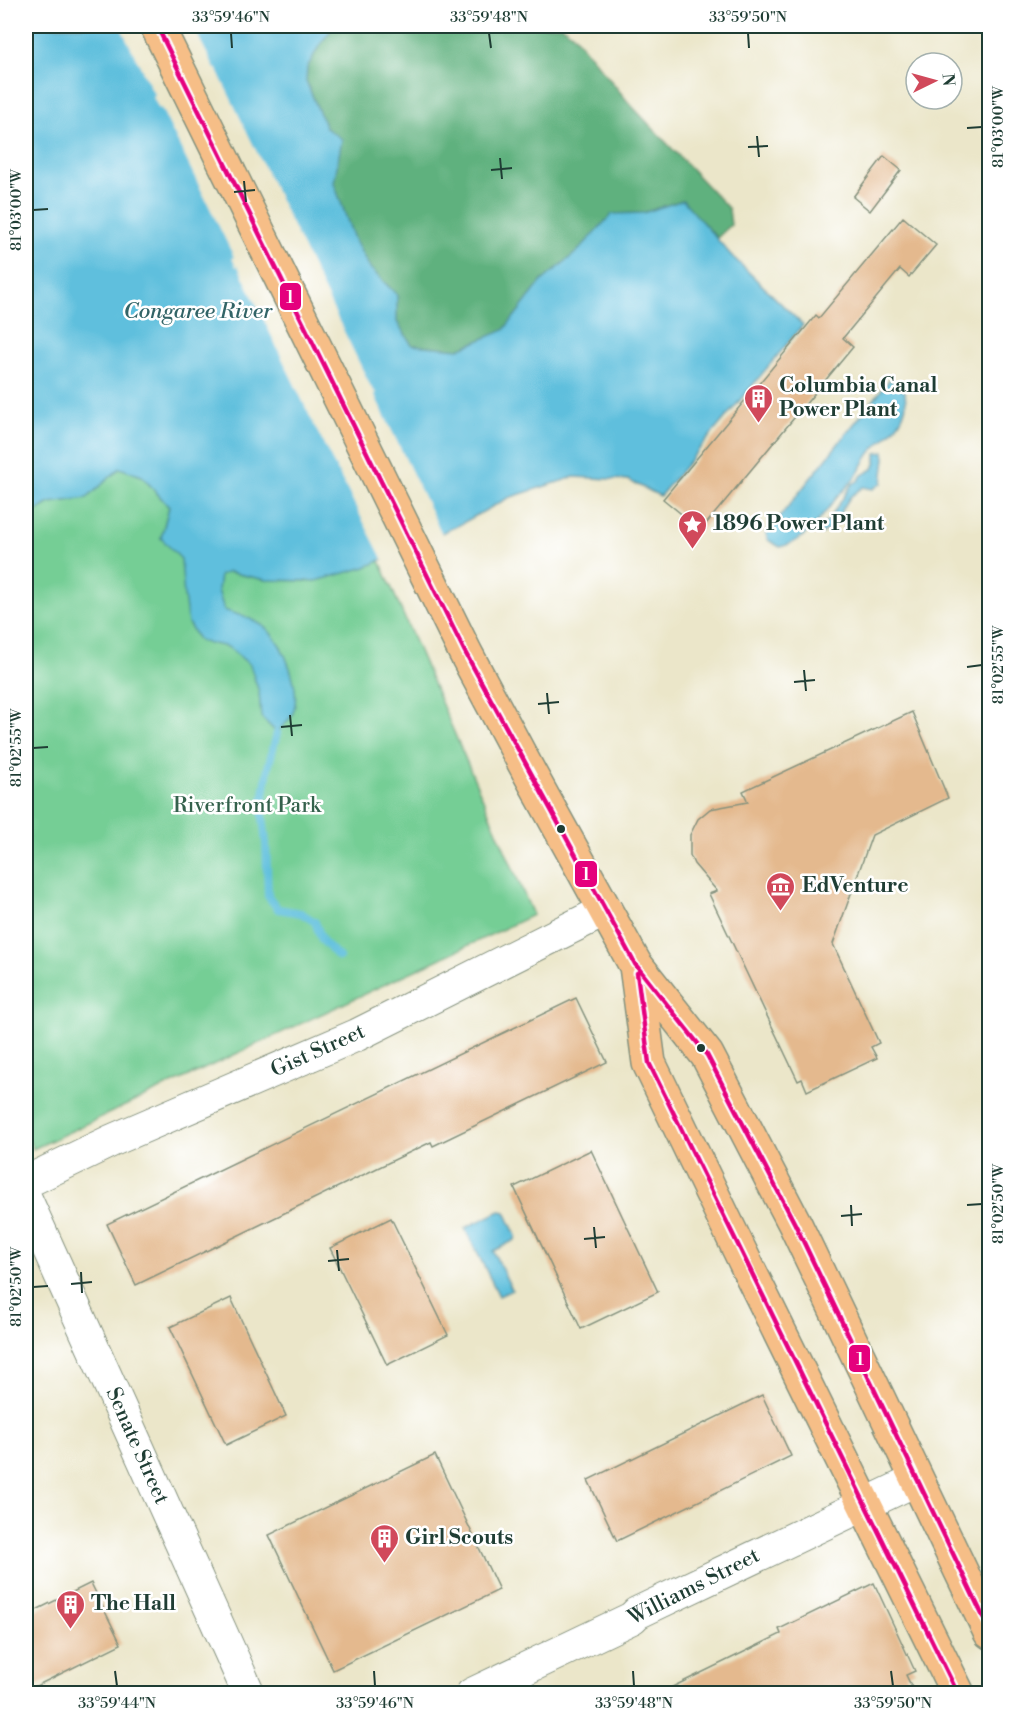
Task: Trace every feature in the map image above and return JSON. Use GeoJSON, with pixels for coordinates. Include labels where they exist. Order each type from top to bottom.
{"type":"FeatureCollection","features":[{"type":"Feature","properties":{"kind":"main road"},"geometry":{"type":"LineString","coordinates":[[157,26],[465,652],[635,964],[706,1055],[795,1224],[990,1632]]}},
{"type":"Feature","properties":{"kind":"main road"},"geometry":{"type":"LineString","coordinates":[[635,964],[649,1063],[958,1694]]}},
{"type":"Feature","properties":{"kind":"street","name":"Gist Street"},"geometry":{"type":"LineString","coordinates":[[26,1182],[112,1140],[357,1035],[606,910]]}},
{"type":"Feature","properties":{"kind":"street","name":"Senate Street"},"geometry":{"type":"LineString","coordinates":[[26,1199],[249,1694]]}},
{"type":"Feature","properties":{"kind":"street","name":"Williams Street"},"geometry":{"type":"LineString","coordinates":[[472,1694],[916,1480]]}},
{"type":"Feature","properties":{"kind":"green space"},"geometry":{"type":"Polygon","coordinates":[[[334,26],[562,26],[572,33],[629,103],[729,209],[731,225],[717,238],[682,200],[643,213],[612,214],[578,251],[542,281],[504,330],[459,349],[412,345],[397,322],[397,295],[370,268],[354,239],[334,183],[341,139],[326,128],[306,81],[307,68],[319,46],[334,26]]]}},
{"type":"Feature","properties":{"kind":"green space","name":"Riverfront Park"},"geometry":{"type":"Polygon","coordinates":[[[120,468],[142,476],[169,507],[161,538],[229,572],[266,580],[315,581],[380,561],[533,915],[33,1149],[26,1135],[26,517],[50,503],[87,497],[120,468]]]}},
{"type":"Feature","properties":{"kind":"water","name":"Congaree River"},"geometry":{"type":"Polygon","coordinates":[[[26,26],[334,26],[319,46],[307,68],[306,81],[326,128],[342,139],[334,183],[354,239],[370,268],[397,295],[397,322],[412,345],[459,349],[504,330],[542,281],[578,251],[612,214],[643,213],[683,200],[731,255],[803,325],[660,496],[628,480],[574,477],[508,498],[459,525],[366,567],[316,581],[266,580],[229,572],[220,575],[218,590],[224,610],[252,620],[267,629],[286,657],[294,682],[295,705],[291,717],[277,733],[261,717],[259,692],[250,665],[228,647],[199,641],[188,623],[181,559],[161,538],[169,507],[142,476],[120,468],[87,498],[50,503],[26,517],[26,26]]]}},
{"type":"Feature","properties":{"kind":"water"},"geometry":{"type":"Polygon","coordinates":[[[890,379],[897,387],[905,391],[906,407],[895,428],[871,452],[854,479],[806,534],[780,547],[768,540],[766,534],[890,379]]]}},
{"type":"Feature","properties":{"kind":"water"},"geometry":{"type":"Polygon","coordinates":[[[884,452],[882,483],[873,489],[863,487],[850,497],[831,527],[822,534],[819,533],[821,526],[828,521],[852,484],[873,469],[876,453],[884,452]]]}},
{"type":"Feature","properties":{"kind":"water"},"geometry":{"type":"Polygon","coordinates":[[[500,1211],[505,1212],[516,1236],[515,1240],[493,1251],[512,1290],[499,1296],[465,1228],[500,1211]]]}},
{"type":"Feature","properties":{"kind":"pier"},"geometry":{"type":"Polygon","coordinates":[[[120,26],[193,26],[216,68],[371,387],[376,393],[374,394],[443,536],[384,562],[314,425],[238,266],[236,267],[232,258],[234,257],[161,108],[159,109],[153,97],[155,96],[120,26]]]}},
{"type":"Feature","properties":{"kind":"building"},"geometry":{"type":"Polygon","coordinates":[[[884,156],[901,170],[870,211],[853,197],[884,156]]]}},
{"type":"Feature","properties":{"kind":"building","name":"Columbia Canal Power Plant"},"geometry":{"type":"Polygon","coordinates":[[[903,217],[936,245],[909,277],[900,269],[843,338],[853,347],[701,530],[663,499],[816,315],[819,318],[903,217]]]}},
{"type":"Feature","properties":{"kind":"building","name":"EdVenture"},"geometry":{"type":"Polygon","coordinates":[[[912,712],[948,798],[872,835],[833,944],[879,1043],[871,1047],[877,1058],[807,1091],[802,1079],[798,1081],[709,894],[717,891],[694,864],[690,855],[690,835],[698,819],[710,809],[748,802],[743,791],[912,712]]]}},
{"type":"Feature","properties":{"kind":"building"},"geometry":{"type":"Polygon","coordinates":[[[576,998],[607,1062],[433,1146],[431,1142],[136,1285],[107,1224],[576,998]]]}},
{"type":"Feature","properties":{"kind":"building"},"geometry":{"type":"Polygon","coordinates":[[[591,1150],[658,1292],[581,1329],[514,1187],[591,1150]]]}},
{"type":"Feature","properties":{"kind":"building"},"geometry":{"type":"Polygon","coordinates":[[[391,1218],[448,1335],[387,1365],[330,1248],[391,1218]]]}},
{"type":"Feature","properties":{"kind":"building"},"geometry":{"type":"Polygon","coordinates":[[[231,1298],[286,1416],[226,1445],[170,1327],[231,1298]]]}},
{"type":"Feature","properties":{"kind":"building"},"geometry":{"type":"Polygon","coordinates":[[[762,1395],[791,1456],[617,1541],[588,1480],[762,1395]]]}},
{"type":"Feature","properties":{"kind":"building","name":"Girl Scouts"},"geometry":{"type":"Polygon","coordinates":[[[435,1455],[499,1590],[333,1670],[269,1535],[435,1455]]]}},
{"type":"Feature","properties":{"kind":"building","name":"The Hall"},"geometry":{"type":"Polygon","coordinates":[[[91,1583],[121,1644],[26,1691],[26,1615],[91,1583]]]}},
{"type":"Feature","properties":{"kind":"building"},"geometry":{"type":"Polygon","coordinates":[[[874,1583],[915,1671],[906,1675],[915,1694],[658,1694],[781,1634],[779,1629],[874,1583]]]}},
{"type":"Feature","properties":{"kind":"waterway"},"geometry":{"type":"LineString","coordinates":[[277,733],[268,768],[262,808],[268,896],[278,909],[301,913],[315,922],[322,940],[339,957]]}},
{"type":"Feature","properties":{"kind":"transit line","name":"1"},"geometry":{"type":"LineString","coordinates":[[157,26],[465,652],[635,964],[707,1055],[795,1224],[990,1631]]}},
{"type":"Feature","properties":{"kind":"transit line","name":"1"},"geometry":{"type":"LineString","coordinates":[[637,973],[649,1063],[958,1694]]}},
{"type":"Feature","properties":{"kind":"place","name":"Columbia Canal Power Plant"},"geometry":{"type":"Point","coordinates":[758,424]}},
{"type":"Feature","properties":{"kind":"place","name":"1896 Power Plant"},"geometry":{"type":"Point","coordinates":[692,550]}},
{"type":"Feature","properties":{"kind":"place","name":"EdVenture"},"geometry":{"type":"Point","coordinates":[781,912]}},
{"type":"Feature","properties":{"kind":"place","name":"Girl Scouts"},"geometry":{"type":"Point","coordinates":[384,1564]}},
{"type":"Feature","properties":{"kind":"place","name":"The Hall"},"geometry":{"type":"Point","coordinates":[70,1630]}}]}
